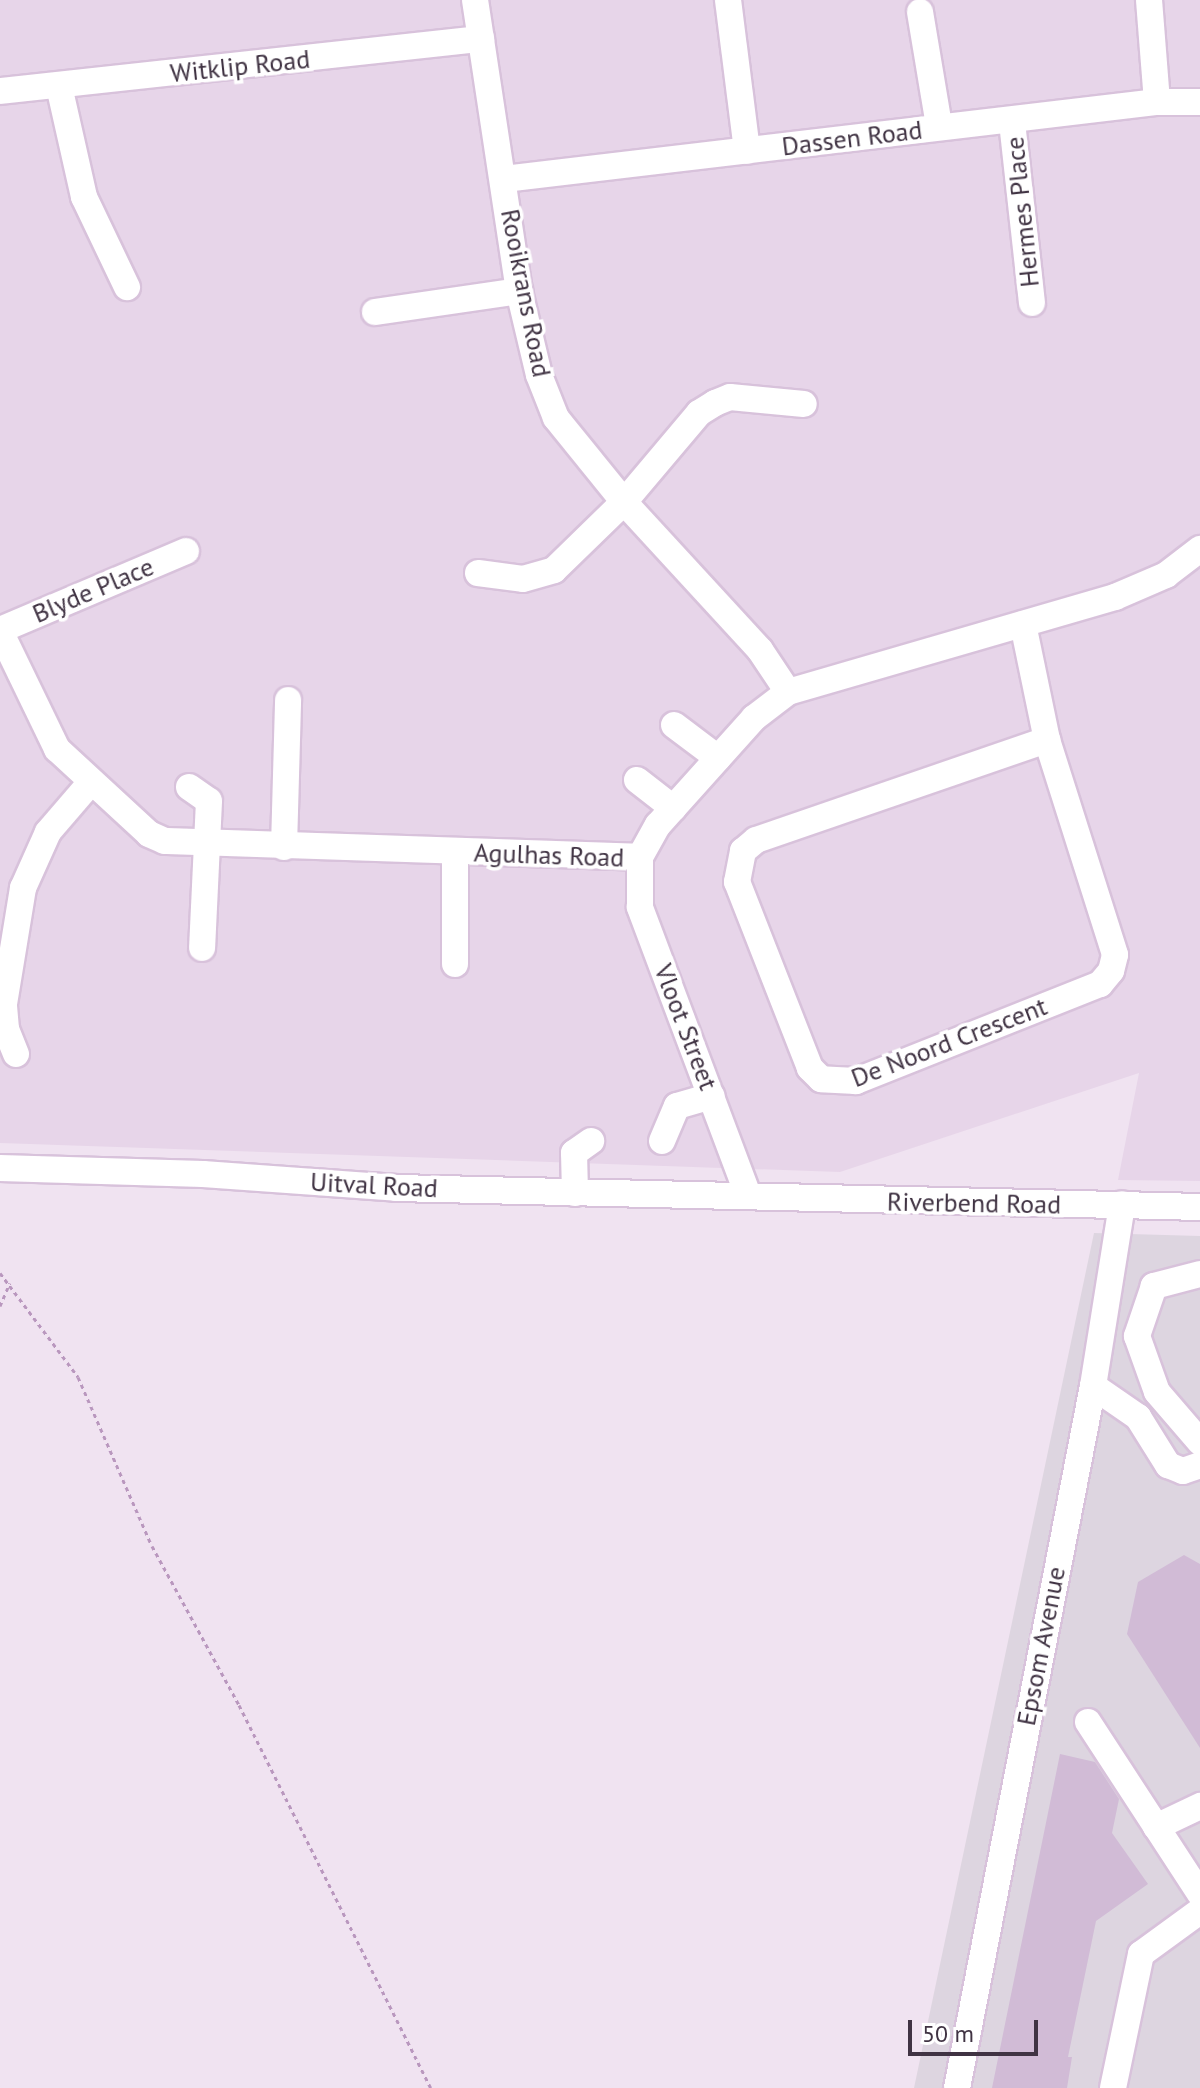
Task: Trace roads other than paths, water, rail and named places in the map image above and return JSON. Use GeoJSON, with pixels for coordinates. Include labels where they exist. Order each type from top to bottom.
{"type":"FeatureCollection","features":[{"type":"Feature","properties":{"kind":"street","name":"Rooikrans Road"},"geometry":{"type":"LineString","coordinates":[[475,0],[519,291],[539,375],[556,418],[624,502],[725,609],[788,692]]}},
{"type":"Feature","properties":{"kind":"street"},"geometry":{"type":"LineString","coordinates":[[728,0],[747,151]]}},
{"type":"Feature","properties":{"kind":"street"},"geometry":{"type":"LineString","coordinates":[[1149,0],[1157,102]]}},
{"type":"Feature","properties":{"kind":"street"},"geometry":{"type":"LineString","coordinates":[[920,12],[939,126]]}},
{"type":"Feature","properties":{"kind":"street","name":"Witklip Road"},"geometry":{"type":"LineString","coordinates":[[0,91],[481,39]]}},
{"type":"Feature","properties":{"kind":"street"},"geometry":{"type":"LineString","coordinates":[[59,86],[84,197],[127,287]]}},
{"type":"Feature","properties":{"kind":"street","name":"Dassen Road"},"geometry":{"type":"LineString","coordinates":[[504,179],[939,126],[1012,122],[1157,102],[1200,102]]}},
{"type":"Feature","properties":{"kind":"street","name":"Hermes Place"},"geometry":{"type":"LineString","coordinates":[[1012,122],[1032,303]]}},
{"type":"Feature","properties":{"kind":"street"},"geometry":{"type":"LineString","coordinates":[[375,312],[519,291]]}},
{"type":"Feature","properties":{"kind":"street"},"geometry":{"type":"LineString","coordinates":[[478,573],[523,579],[554,570],[624,502],[699,413],[715,403],[730,397],[804,404]]}},
{"type":"Feature","properties":{"kind":"street","name":"Agulhas Road"},"geometry":{"type":"LineString","coordinates":[[0,630],[49,737],[91,782],[149,834],[207,845],[640,857],[673,808],[767,706],[788,692],[1135,590],[1166,575],[1200,549]]}},
{"type":"Feature","properties":{"kind":"street","name":"Blyde Place"},"geometry":{"type":"LineString","coordinates":[[0,630],[186,551]]}},
{"type":"Feature","properties":{"kind":"street","name":"De Noord Crescent"},"geometry":{"type":"LineString","coordinates":[[1023,624],[1047,740],[1115,955],[1108,976],[856,1081],[821,1079],[810,1068],[737,882],[743,851],[756,840],[1047,740]]}},
{"type":"Feature","properties":{"kind":"street"},"geometry":{"type":"LineString","coordinates":[[284,847],[288,700]]}},
{"type":"Feature","properties":{"kind":"street"},"geometry":{"type":"LineString","coordinates":[[674,725],[718,758]]}},
{"type":"Feature","properties":{"kind":"street"},"geometry":{"type":"LineString","coordinates":[[637,780],[673,808]]}},
{"type":"Feature","properties":{"kind":"street"},"geometry":{"type":"LineString","coordinates":[[16,1054],[6,1029],[4,1004],[23,888],[48,832],[91,782]]}},
{"type":"Feature","properties":{"kind":"street"},"geometry":{"type":"LineString","coordinates":[[189,787],[209,801],[202,948]]}},
{"type":"Feature","properties":{"kind":"street"},"geometry":{"type":"LineString","coordinates":[[455,852],[455,964]]}},
{"type":"Feature","properties":{"kind":"street","name":"Vloot Street"},"geometry":{"type":"LineString","coordinates":[[640,857],[640,907],[748,1195]]}},
{"type":"Feature","properties":{"kind":"street"},"geometry":{"type":"LineString","coordinates":[[662,1141],[677,1106],[712,1096]]}},
{"type":"Feature","properties":{"kind":"street"},"geometry":{"type":"LineString","coordinates":[[575,1193],[574,1153],[591,1141]]}},
{"type":"Feature","properties":{"kind":"street","name":"Uitval Road"},"geometry":{"type":"LineString","coordinates":[[0,1168],[575,1193],[748,1195]]}},
{"type":"Feature","properties":{"kind":"street","name":"Riverbend Road"},"geometry":{"type":"LineString","coordinates":[[748,1195],[960,1205],[1200,1207]]}},
{"type":"Feature","properties":{"kind":"street","name":"Epsom Avenue"},"geometry":{"type":"LineString","coordinates":[[957,2088],[1093,1386],[1122,1204]]}},
{"type":"Feature","properties":{"kind":"street"},"geometry":{"type":"LineString","coordinates":[[1200,1274],[1154,1286],[1137,1336],[1157,1392],[1200,1442]]}},
{"type":"Feature","properties":{"kind":"street"},"geometry":{"type":"LineString","coordinates":[[1093,1386],[1138,1417],[1168,1465],[1183,1471],[1200,1465]]}},
{"type":"Feature","properties":{"kind":"street"},"geometry":{"type":"LineString","coordinates":[[1088,1722],[1199,1895],[1141,1954],[1113,2088]]}},
{"type":"Feature","properties":{"kind":"street"},"geometry":{"type":"LineString","coordinates":[[1156,1827],[1200,1806]]}}]}
